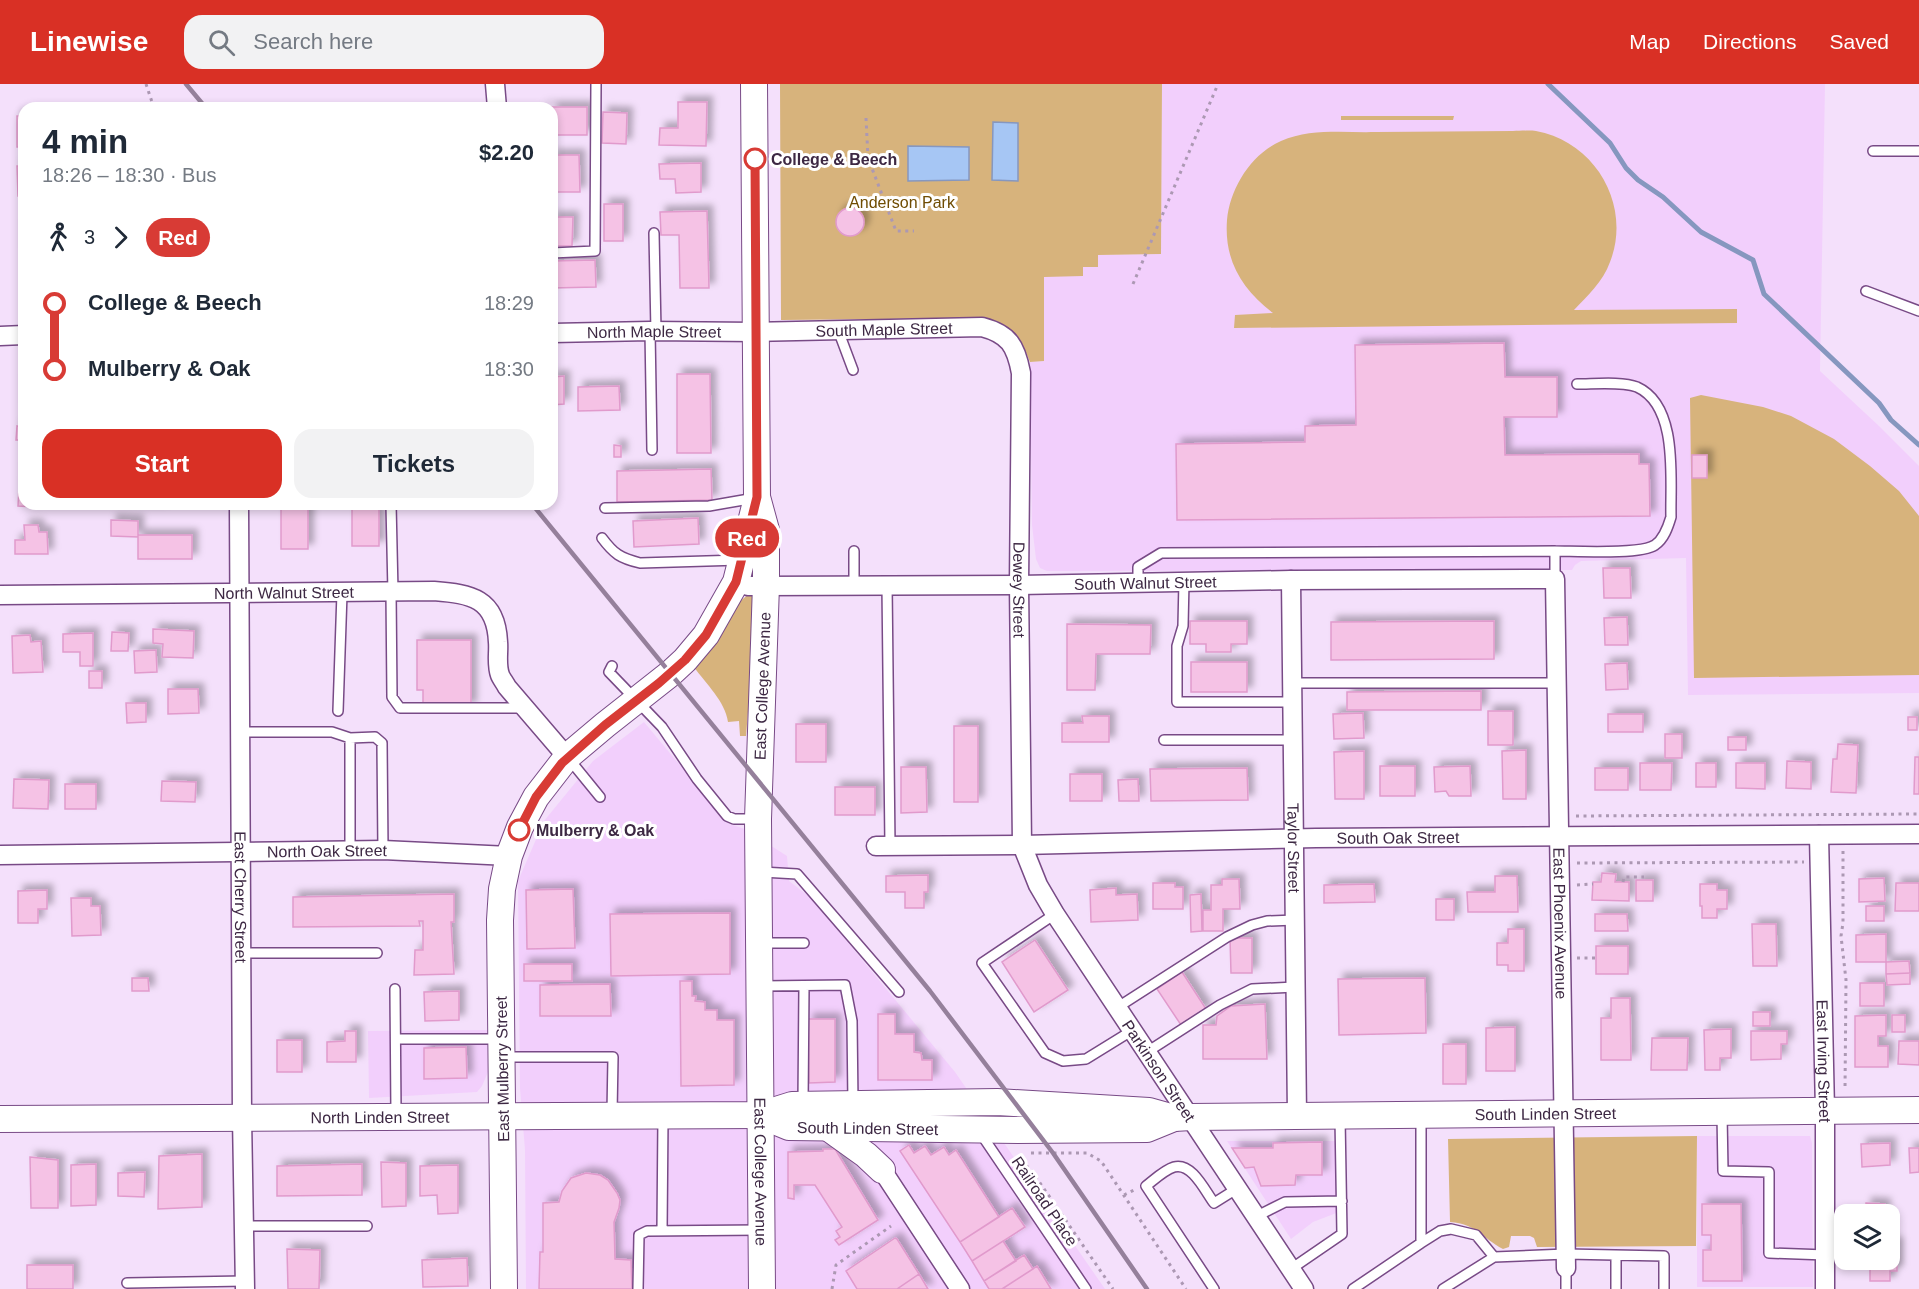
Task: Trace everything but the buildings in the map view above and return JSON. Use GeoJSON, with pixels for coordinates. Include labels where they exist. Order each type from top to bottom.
{"type":"FeatureCollection","features":[{"type":"Feature","properties":{"kind":"main road","name":"East College Avenue"},"geometry":{"type":"LineString","coordinates":[[754,84],[757,497],[765,530],[766,585],[758,819],[762,1289]]}},
{"type":"Feature","properties":{"kind":"main road","name":"East Mulberry Street"},"geometry":{"type":"LineString","coordinates":[[504,1289],[500,920],[502,889],[510,853],[520,827],[536,797],[567,757],[685,660],[706,635],[739,571],[757,497]]}},
{"type":"Feature","properties":{"kind":"main road","name":"South Linden Street"},"geometry":{"type":"LineString","coordinates":[[760,1115],[803,1104],[998,1102],[1149,1111],[1182,1118],[1919,1110]]}},
{"type":"Feature","properties":{"kind":"main road","name":"South Linden Street"},"geometry":{"type":"LineString","coordinates":[[760,1115],[789,1127],[978,1130],[1147,1129],[1182,1118]]}},
{"type":"Feature","properties":{"kind":"main road","name":"North Linden Street"},"geometry":{"type":"LineString","coordinates":[[0,1119],[760,1115]]}},
{"type":"Feature","properties":{"kind":"main road"},"geometry":{"type":"LineString","coordinates":[[827,1127],[866,1155],[882,1170]]}},
{"type":"Feature","properties":{"kind":"main road"},"geometry":{"type":"LineString","coordinates":[[882,1170],[880,1160],[884,1146],[890,1137],[910,1128]]}},
{"type":"Feature","properties":{"kind":"street"},"geometry":{"type":"LineString","coordinates":[[495,84],[496,102]]}},
{"type":"Feature","properties":{"kind":"street","name":"South Maple Street"},"geometry":{"type":"LineString","coordinates":[[756,332],[982,327],[995,330],[1008,339]]}},
{"type":"Feature","properties":{"kind":"street","name":"North Maple Street"},"geometry":{"type":"LineString","coordinates":[[558,333],[756,332]]}},
{"type":"Feature","properties":{"kind":"street"},"geometry":{"type":"LineString","coordinates":[[0,336],[18,335]]}},
{"type":"Feature","properties":{"kind":"street","name":"Dewey Street"},"geometry":{"type":"LineString","coordinates":[[1008,339],[1015,348],[1021,373],[1019,585],[1022,845]]}},
{"type":"Feature","properties":{"kind":"street","name":"East Cherry Street"},"geometry":{"type":"LineString","coordinates":[[238,510],[245,1285]]}},
{"type":"Feature","properties":{"kind":"street","name":"South Walnut Street"},"geometry":{"type":"LineString","coordinates":[[739,571],[748,586],[1555,579]]}},
{"type":"Feature","properties":{"kind":"street","name":"East Phoenix Avenue"},"geometry":{"type":"LineString","coordinates":[[1555,579],[1566,1261]]}},
{"type":"Feature","properties":{"kind":"street","name":"Taylor Street"},"geometry":{"type":"LineString","coordinates":[[1291,580],[1297,1116]]}},
{"type":"Feature","properties":{"kind":"street","name":"North Walnut Street"},"geometry":{"type":"LineString","coordinates":[[0,595],[434,591],[457,593],[478,600],[492,613],[497,626],[500,675],[526,708]]}},
{"type":"Feature","properties":{"kind":"street"},"geometry":{"type":"LineString","coordinates":[[526,708],[567,757]]}},
{"type":"Feature","properties":{"kind":"street","name":"South Oak Street"},"geometry":{"type":"LineString","coordinates":[[883,846],[1293,839],[1919,834]]}},
{"type":"Feature","properties":{"kind":"street","name":"East Irving Street"},"geometry":{"type":"LineString","coordinates":[[1819,835],[1825,1111],[1825,1289]]}},
{"type":"Feature","properties":{"kind":"street","name":"Parkinson Street"},"geometry":{"type":"LineString","coordinates":[[1022,845],[1038,885],[1148,1052],[1182,1118],[1238,1188],[1304,1289]]}},
{"type":"Feature","properties":{"kind":"street","name":"North Oak Street"},"geometry":{"type":"LineString","coordinates":[[0,855],[350,850],[510,853]]}},
{"type":"Feature","properties":{"kind":"street"},"geometry":{"type":"LineString","coordinates":[[882,1170],[960,1289]]}},
{"type":"Feature","properties":{"kind":"lane"},"geometry":{"type":"LineString","coordinates":[[558,253],[595,251],[596,84]]}},
{"type":"Feature","properties":{"kind":"lane"},"geometry":{"type":"LineString","coordinates":[[1873,151],[1919,151]]}},
{"type":"Feature","properties":{"kind":"lane"},"geometry":{"type":"LineString","coordinates":[[652,450],[654,233]]}},
{"type":"Feature","properties":{"kind":"lane"},"geometry":{"type":"LineString","coordinates":[[1866,291],[1919,311]]}},
{"type":"Feature","properties":{"kind":"lane"},"geometry":{"type":"LineString","coordinates":[[838,330],[853,370]]}},
{"type":"Feature","properties":{"kind":"lane"},"geometry":{"type":"LineString","coordinates":[[1138,582],[1138,567],[1161,553],[1639,550],[1653,547],[1661,540],[1671,517],[1669,436],[1664,420],[1647,393],[1628,384],[1577,384]]}},
{"type":"Feature","properties":{"kind":"lane"},"geometry":{"type":"LineString","coordinates":[[605,508],[709,506],[757,497]]}},
{"type":"Feature","properties":{"kind":"lane"},"geometry":{"type":"LineString","coordinates":[[391,510],[392,697],[400,708],[526,708]]}},
{"type":"Feature","properties":{"kind":"lane"},"geometry":{"type":"LineString","coordinates":[[602,538],[612,551],[625,559],[640,563],[739,571]]}},
{"type":"Feature","properties":{"kind":"lane"},"geometry":{"type":"LineString","coordinates":[[854,551],[854,585]]}},
{"type":"Feature","properties":{"kind":"lane"},"geometry":{"type":"LineString","coordinates":[[1555,551],[1555,579]]}},
{"type":"Feature","properties":{"kind":"lane"},"geometry":{"type":"LineString","coordinates":[[1184,581],[1183,626],[1178,646],[1177,702],[1292,702]]}},
{"type":"Feature","properties":{"kind":"lane"},"geometry":{"type":"LineString","coordinates":[[883,846],[887,585]]}},
{"type":"Feature","properties":{"kind":"lane"},"geometry":{"type":"LineString","coordinates":[[338,711],[342,593]]}},
{"type":"Feature","properties":{"kind":"lane"},"geometry":{"type":"LineString","coordinates":[[612,666],[609,672],[662,727],[697,779],[727,816],[734,819],[758,819]]}},
{"type":"Feature","properties":{"kind":"lane"},"geometry":{"type":"LineString","coordinates":[[1292,683],[1557,683]]}},
{"type":"Feature","properties":{"kind":"lane"},"geometry":{"type":"LineString","coordinates":[[240,732],[332,732],[350,738],[375,737],[382,742],[383,850]]}},
{"type":"Feature","properties":{"kind":"lane"},"geometry":{"type":"LineString","coordinates":[[350,738],[350,850]]}},
{"type":"Feature","properties":{"kind":"lane"},"geometry":{"type":"LineString","coordinates":[[1164,740],[1293,740]]}},
{"type":"Feature","properties":{"kind":"lane"},"geometry":{"type":"LineString","coordinates":[[567,757],[600,797]]}},
{"type":"Feature","properties":{"kind":"lane"},"geometry":{"type":"LineString","coordinates":[[758,872],[797,874],[899,992]]}},
{"type":"Feature","properties":{"kind":"lane"},"geometry":{"type":"LineString","coordinates":[[1055,914],[982,963],[1045,1053],[1063,1061],[1086,1059],[1133,1030]]}},
{"type":"Feature","properties":{"kind":"lane"},"geometry":{"type":"LineString","coordinates":[[1118,1007],[1227,937],[1252,925],[1267,921],[1295,920]]}},
{"type":"Feature","properties":{"kind":"lane"},"geometry":{"type":"LineString","coordinates":[[759,943],[804,943]]}},
{"type":"Feature","properties":{"kind":"lane"},"geometry":{"type":"LineString","coordinates":[[242,953],[376,953]]}},
{"type":"Feature","properties":{"kind":"lane"},"geometry":{"type":"LineString","coordinates":[[759,986],[845,985],[852,1021],[853,1104]]}},
{"type":"Feature","properties":{"kind":"lane"},"geometry":{"type":"LineString","coordinates":[[803,1104],[804,986]]}},
{"type":"Feature","properties":{"kind":"lane"},"geometry":{"type":"LineString","coordinates":[[1148,1052],[1220,1005],[1252,989],[1296,987]]}},
{"type":"Feature","properties":{"kind":"lane"},"geometry":{"type":"LineString","coordinates":[[395,989],[396,1116]]}},
{"type":"Feature","properties":{"kind":"lane"},"geometry":{"type":"LineString","coordinates":[[396,1039],[613,1057],[612,1115]]}},
{"type":"Feature","properties":{"kind":"lane"},"geometry":{"type":"LineString","coordinates":[[1722,1112],[1723,1171],[1769,1172],[1769,1253],[1826,1255]]}},
{"type":"Feature","properties":{"kind":"lane"},"geometry":{"type":"LineString","coordinates":[[662,1231],[663,1115]]}},
{"type":"Feature","properties":{"kind":"lane"},"geometry":{"type":"LineString","coordinates":[[1291,1269],[1342,1234],[1340,1115]]}},
{"type":"Feature","properties":{"kind":"lane"},"geometry":{"type":"LineString","coordinates":[[1421,1115],[1421,1242]]}},
{"type":"Feature","properties":{"kind":"lane","name":"Railroad Place"},"geometry":{"type":"LineString","coordinates":[[978,1130],[1082,1288]]}},
{"type":"Feature","properties":{"kind":"lane"},"geometry":{"type":"LineString","coordinates":[[1214,1289],[1146,1186],[1174,1167],[1184,1167],[1192,1172],[1214,1203],[1238,1188]]}},
{"type":"Feature","properties":{"kind":"lane"},"geometry":{"type":"LineString","coordinates":[[1257,1216],[1285,1202],[1342,1201]]}},
{"type":"Feature","properties":{"kind":"lane"},"geometry":{"type":"LineString","coordinates":[[244,1226],[367,1226]]}},
{"type":"Feature","properties":{"kind":"lane"},"geometry":{"type":"LineString","coordinates":[[1353,1289],[1440,1231],[1451,1229],[1476,1235],[1494,1257]]}},
{"type":"Feature","properties":{"kind":"lane"},"geometry":{"type":"LineString","coordinates":[[638,1289],[639,1235],[647,1231],[761,1230]]}},
{"type":"Feature","properties":{"kind":"lane"},"geometry":{"type":"LineString","coordinates":[[1616,1256],[1616,1289]]}},
{"type":"Feature","properties":{"kind":"lane"},"geometry":{"type":"LineString","coordinates":[[1443,1289],[1494,1257],[1566,1261],[1616,1256],[1664,1256],[1664,1289]]}},
{"type":"Feature","properties":{"kind":"lane"},"geometry":{"type":"LineString","coordinates":[[1566,1261],[1566,1289]]}},
{"type":"Feature","properties":{"kind":"lane"},"geometry":{"type":"LineString","coordinates":[[127,1283],[245,1285]]}},
{"type":"Feature","properties":{"kind":"path"},"geometry":{"type":"LineString","coordinates":[[146,84],[152,102]]}},
{"type":"Feature","properties":{"kind":"path"},"geometry":{"type":"LineString","coordinates":[[1133,284],[1218,84]]}},
{"type":"Feature","properties":{"kind":"path"},"geometry":{"type":"LineString","coordinates":[[866,118],[868,158],[896,231],[914,231]]}},
{"type":"Feature","properties":{"kind":"path"},"geometry":{"type":"LineString","coordinates":[[1559,817],[1919,814]]}},
{"type":"Feature","properties":{"kind":"path"},"geometry":{"type":"LineString","coordinates":[[1844,835],[1842,862],[1844,923],[1841,936],[1846,980],[1845,1092]]}},
{"type":"Feature","properties":{"kind":"path"},"geometry":{"type":"LineString","coordinates":[[1560,864],[1806,862]]}},
{"type":"Feature","properties":{"kind":"path"},"geometry":{"type":"LineString","coordinates":[[1623,882],[1623,877],[1644,877]]}},
{"type":"Feature","properties":{"kind":"path"},"geometry":{"type":"LineString","coordinates":[[1029,1152],[1087,1153],[1101,1161],[1186,1289]]}},
{"type":"Feature","properties":{"kind":"path"},"geometry":{"type":"LineString","coordinates":[[1013,1166],[1029,1167],[1113,1289]]}},
{"type":"Feature","properties":{"kind":"path"},"geometry":{"type":"LineString","coordinates":[[832,1289],[836,1265],[891,1227]]}},
{"type":"Feature","properties":{"kind":"shaded area"},"geometry":{"type":"Polygon","coordinates":[[[1162,84],[1825,84],[1820,371],[1919,466],[1919,693],[1688,695],[1686,558],[1581,561],[1572,570],[1047,571],[1040,568],[1036,559],[1032,525],[1030,362],[1044,361],[1043,276],[1083,276],[1083,267],[1098,255],[1161,254],[1162,84]]]}},
{"type":"Feature","properties":{"kind":"shaded area"},"geometry":{"type":"Polygon","coordinates":[[[644,722],[729,824],[745,829],[787,856],[789,881],[811,898],[955,1072],[1105,1289],[526,1289],[525,1150],[520,1088],[518,881],[544,821],[593,761],[644,722]]]}},
{"type":"Feature","properties":{"kind":"shaded area"},"geometry":{"type":"Polygon","coordinates":[[[487,1030],[488,1072],[477,1092],[369,1098],[368,1031],[487,1030]]]}},
{"type":"Feature","properties":{"kind":"shaded area"},"geometry":{"type":"Polygon","coordinates":[[[1697,1136],[1810,1136],[1812,1143],[1813,1287],[1697,1287],[1697,1136]]]}},
{"type":"Feature","properties":{"kind":"shaded area"},"geometry":{"type":"Polygon","coordinates":[[[1227,1141],[1339,1141],[1339,1212],[1313,1222],[1291,1239],[1227,1141]]]}},
{"type":"Feature","properties":{"kind":"green space","name":"Anderson Park"},"geometry":{"type":"Polygon","coordinates":[[[780,84],[1162,84],[1161,254],[1098,255],[1098,267],[1083,267],[1083,276],[1044,277],[1044,361],[1030,362],[1022,345],[1012,333],[998,324],[980,318],[781,320],[780,84]]]}},
{"type":"Feature","properties":{"kind":"green space"},"geometry":{"type":"Polygon","coordinates":[[[1341,116],[1454,116],[1453,120],[1341,120],[1341,116]]]}},
{"type":"Feature","properties":{"kind":"green space"},"geometry":{"type":"Polygon","coordinates":[[[1536,131],[1557,137],[1576,148],[1592,163],[1604,180],[1612,199],[1616,219],[1616,241],[1610,262],[1599,282],[1574,310],[1737,309],[1737,323],[1234,328],[1235,315],[1273,313],[1252,294],[1237,273],[1227,235],[1229,208],[1237,184],[1260,154],[1270,147],[1292,137],[1316,133],[1536,131]]]}},
{"type":"Feature","properties":{"kind":"green space"},"geometry":{"type":"Polygon","coordinates":[[[1701,395],[1763,407],[1791,416],[1834,439],[1899,491],[1919,516],[1919,675],[1694,678],[1690,398],[1701,395]]]}},
{"type":"Feature","properties":{"kind":"green space"},"geometry":{"type":"Polygon","coordinates":[[[750,593],[754,593],[753,651],[746,736],[740,736],[739,721],[728,722],[719,700],[694,667],[714,642],[738,603],[750,593]]]}},
{"type":"Feature","properties":{"kind":"green space"},"geometry":{"type":"Polygon","coordinates":[[[1697,1136],[1696,1246],[1537,1247],[1534,1238],[1530,1236],[1511,1236],[1509,1247],[1503,1249],[1473,1229],[1450,1222],[1448,1139],[1697,1136]]]}},
{"type":"Feature","properties":{"kind":"water"},"geometry":{"type":"Polygon","coordinates":[[[993,122],[1018,123],[1018,181],[992,180],[993,122]]]}},
{"type":"Feature","properties":{"kind":"water"},"geometry":{"type":"Polygon","coordinates":[[[908,146],[969,147],[969,180],[908,181],[908,146]]]}},
{"type":"Feature","properties":{"kind":"waterway"},"geometry":{"type":"LineString","coordinates":[[1548,84],[1610,143],[1626,168],[1638,180],[1663,197],[1701,232],[1753,260],[1764,294],[1879,403],[1891,420],[1919,445]]}},
{"type":"Feature","properties":{"kind":"railway"},"geometry":{"type":"LineString","coordinates":[[186,84],[201,102]]}},
{"type":"Feature","properties":{"kind":"railway"},"geometry":{"type":"LineString","coordinates":[[537,510],[930,991],[1053,1153],[1147,1289]]}},
{"type":"Feature","properties":{"kind":"bus line","name":"Red"},"geometry":{"type":"LineString","coordinates":[[519,830],[536,797],[562,763],[685,660],[706,635],[736,582],[757,497],[755,159]]}},
{"type":"Feature","properties":{"kind":"place","name":"College & Beech"},"geometry":{"type":"Point","coordinates":[755,159]}},
{"type":"Feature","properties":{"kind":"place","name":"Mulberry & Oak"},"geometry":{"type":"Point","coordinates":[519,830]}}]}
